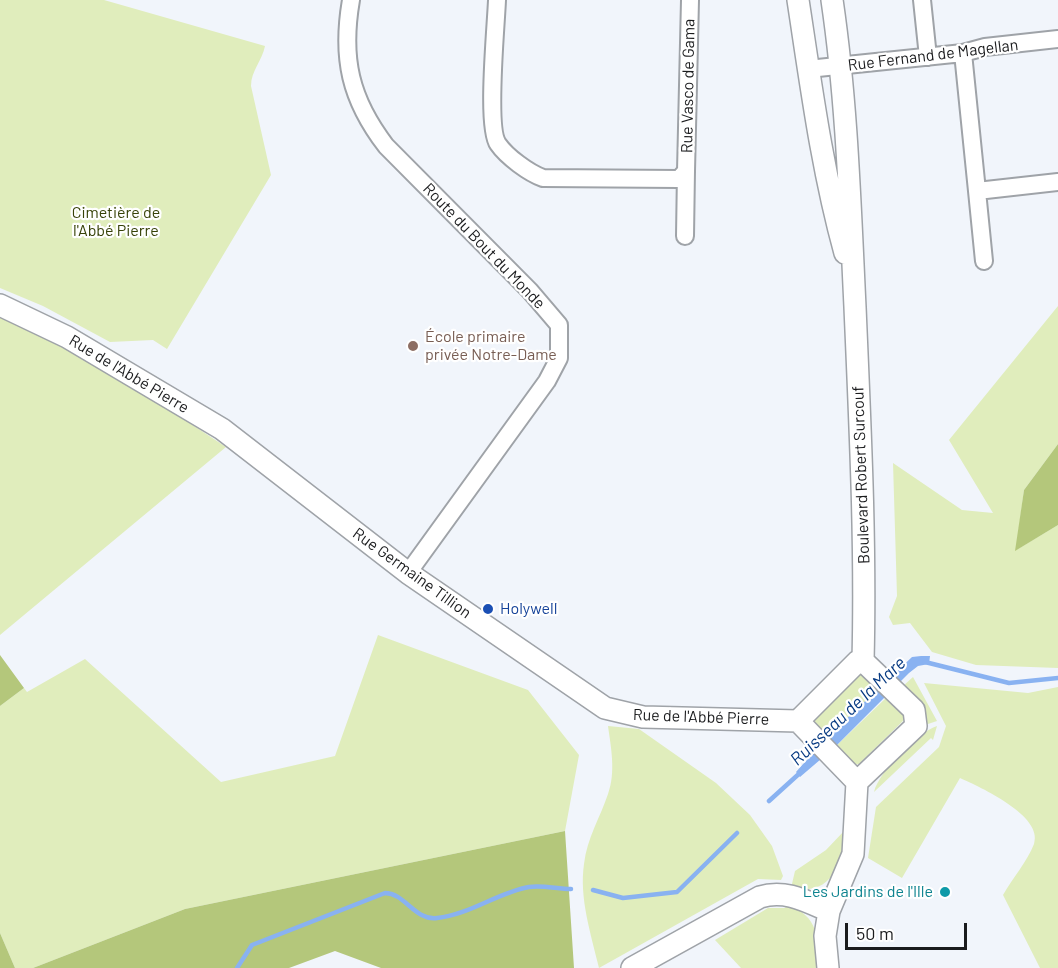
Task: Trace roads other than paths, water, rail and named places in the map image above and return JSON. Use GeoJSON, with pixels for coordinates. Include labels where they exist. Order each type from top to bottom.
{"type":"FeatureCollection","features":[{"type":"Feature","properties":{"kind":"street","name":"Route du Bout du Monde"},"geometry":{"type":"LineString","coordinates":[[351,0],[347,26],[348,66],[360,107],[373,128],[386,146],[530,291],[559,325],[559,358],[547,381],[408,573]]}},
{"type":"Feature","properties":{"kind":"street","name":"Rue Vasco de Gama"},"geometry":{"type":"LineString","coordinates":[[497,0],[491,123],[498,144],[533,175],[543,178],[679,179],[686,171]]}},
{"type":"Feature","properties":{"kind":"street","name":"Rue Vasco de Gama"},"geometry":{"type":"LineString","coordinates":[[685,236],[690,0]]}},
{"type":"Feature","properties":{"kind":"street","name":"Boulevard Robert Surcouf"},"geometry":{"type":"LineString","coordinates":[[798,0],[813,109],[831,203],[854,289]]}},
{"type":"Feature","properties":{"kind":"street","name":"Boulevard Robert Surcouf"},"geometry":{"type":"LineString","coordinates":[[832,0],[841,67],[851,188],[869,666]]}},
{"type":"Feature","properties":{"kind":"street"},"geometry":{"type":"LineString","coordinates":[[922,0],[928,57]]}},
{"type":"Feature","properties":{"kind":"street","name":"Rue Fernand de Magellan"},"geometry":{"type":"LineString","coordinates":[[808,69],[963,53],[985,47],[1058,39]]}},
{"type":"Feature","properties":{"kind":"street"},"geometry":{"type":"LineString","coordinates":[[963,53],[984,261]]}},
{"type":"Feature","properties":{"kind":"street"},"geometry":{"type":"LineString","coordinates":[[977,191],[1058,182]]}},
{"type":"Feature","properties":{"kind":"street","name":"Rue de l'Abbé Pierre"},"geometry":{"type":"LineString","coordinates":[[0,305],[42,323],[103,357],[222,429],[253,453]]}},
{"type":"Feature","properties":{"kind":"street","name":"Rue Germaine Tillion"},"geometry":{"type":"LineString","coordinates":[[253,453],[408,573],[605,708]]}},
{"type":"Feature","properties":{"kind":"street"},"geometry":{"type":"LineString","coordinates":[[828,968],[825,936],[829,911],[852,854],[850,774],[804,727],[858,662],[869,666],[914,710],[916,726],[850,774]]}},
{"type":"Feature","properties":{"kind":"street","name":"Rue de l'Abbé Pierre"},"geometry":{"type":"LineString","coordinates":[[605,708],[643,717],[804,727]]}},
{"type":"Feature","properties":{"kind":"street"},"geometry":{"type":"LineString","coordinates":[[632,968],[760,897],[774,893],[786,894],[829,911]]}},
{"type":"Feature","properties":{"kind":"water","name":"Ruisseau de la Mare"},"geometry":{"type":"Polygon","coordinates":[[[930,656],[929,664],[918,666],[909,673],[835,747],[800,777],[796,772],[826,738],[912,657],[930,656]]]}},
{"type":"Feature","properties":{"kind":"waterway","name":"Ruisseau de la Mare"},"geometry":{"type":"LineString","coordinates":[[925,662],[1009,683],[1058,678]]}},
{"type":"Feature","properties":{"kind":"waterway","name":"Ruisseau de la Mare"},"geometry":{"type":"LineString","coordinates":[[769,801],[801,772]]}},
{"type":"Feature","properties":{"kind":"waterway","name":"Ruisseau de la Mare"},"geometry":{"type":"LineString","coordinates":[[593,890],[623,898],[677,892],[737,833]]}},
{"type":"Feature","properties":{"kind":"waterway","name":"Ruisseau de la Mare"},"geometry":{"type":"LineString","coordinates":[[237,968],[252,945],[385,893],[398,897],[422,915],[437,918],[461,913],[529,887],[571,889]]}},
{"type":"Feature","properties":{"kind":"place","name":"École primaire privée Notre-Dame"},"geometry":{"type":"Point","coordinates":[413,346]}},
{"type":"Feature","properties":{"kind":"place","name":"Holywell"},"geometry":{"type":"Point","coordinates":[488,609]}},
{"type":"Feature","properties":{"kind":"place","name":"Les Jardins de l'Ille"},"geometry":{"type":"Point","coordinates":[945,892]}},
{"type":"Feature","properties":{"kind":"park label","name":"Cimetière de l'Abbé Pierre"},"geometry":{"type":"Point","coordinates":[116,222]}}]}
